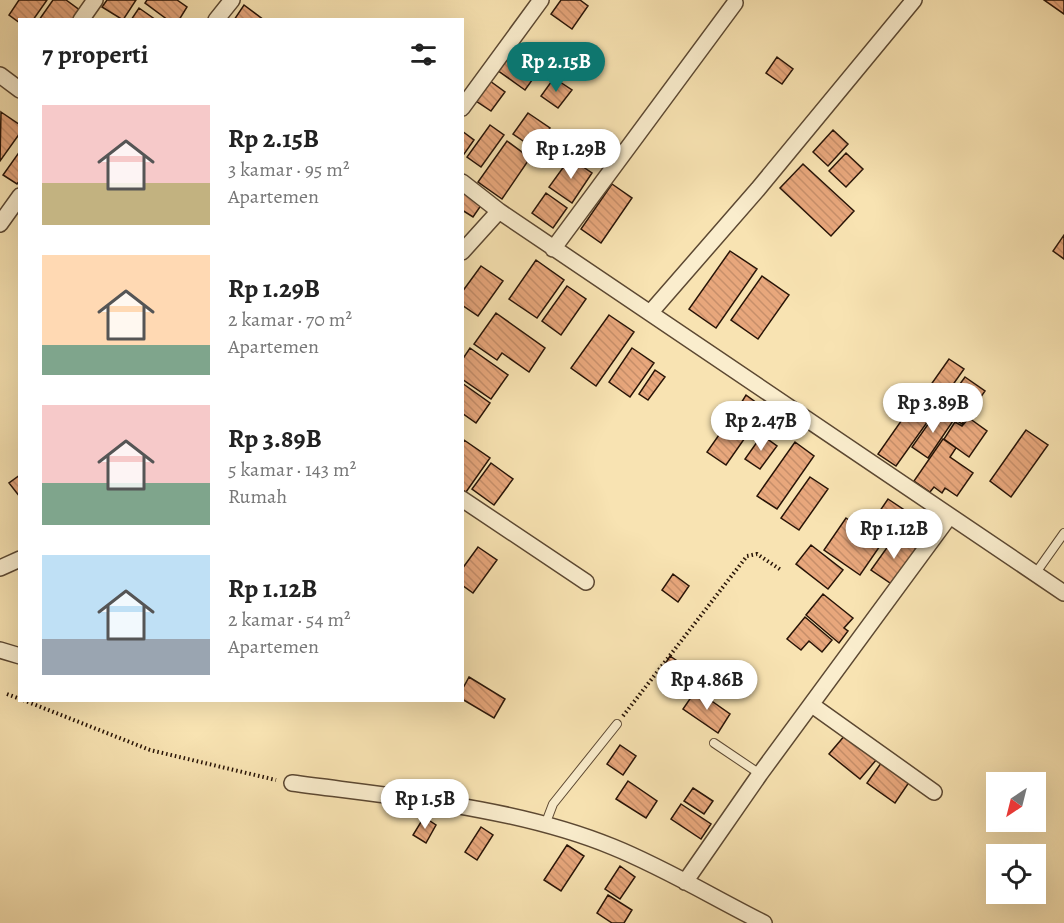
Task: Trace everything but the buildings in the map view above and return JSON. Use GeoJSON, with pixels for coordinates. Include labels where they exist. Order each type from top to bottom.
{"type":"FeatureCollection","features":[{"type":"Feature","properties":{"kind":"street"},"geometry":{"type":"LineString","coordinates":[[82,18],[95,0]]}},
{"type":"Feature","properties":{"kind":"street"},"geometry":{"type":"LineString","coordinates":[[218,18],[232,0]]}},
{"type":"Feature","properties":{"kind":"street"},"geometry":{"type":"LineString","coordinates":[[464,105],[541,0]]}},
{"type":"Feature","properties":{"kind":"street"},"geometry":{"type":"LineString","coordinates":[[650,313],[766,180],[914,0]]}},
{"type":"Feature","properties":{"kind":"street"},"geometry":{"type":"LineString","coordinates":[[553,249],[735,3]]}},
{"type":"Feature","properties":{"kind":"street"},"geometry":{"type":"LineString","coordinates":[[0,75],[18,88]]}},
{"type":"Feature","properties":{"kind":"street"},"geometry":{"type":"LineString","coordinates":[[464,184],[553,249],[1064,593]]}},
{"type":"Feature","properties":{"kind":"street"},"geometry":{"type":"LineString","coordinates":[[0,224],[18,199]]}},
{"type":"Feature","properties":{"kind":"street"},"geometry":{"type":"LineString","coordinates":[[464,250],[499,211]]}},
{"type":"Feature","properties":{"kind":"street"},"geometry":{"type":"LineString","coordinates":[[464,500],[586,582]]}},
{"type":"Feature","properties":{"kind":"street"},"geometry":{"type":"LineString","coordinates":[[688,878],[760,774],[950,517]]}},
{"type":"Feature","properties":{"kind":"street"},"geometry":{"type":"LineString","coordinates":[[0,568],[18,560]]}},
{"type":"Feature","properties":{"kind":"street"},"geometry":{"type":"LineString","coordinates":[[0,650],[18,655]]}},
{"type":"Feature","properties":{"kind":"street"},"geometry":{"type":"LineString","coordinates":[[812,705],[934,792]]}},
{"type":"Feature","properties":{"kind":"street"},"geometry":{"type":"LineString","coordinates":[[292,783],[450,805],[545,822],[688,878],[764,923]]}},
{"type":"Feature","properties":{"kind":"lane"},"geometry":{"type":"LineString","coordinates":[[1035,574],[1064,533]]}},
{"type":"Feature","properties":{"kind":"lane"},"geometry":{"type":"LineString","coordinates":[[545,822],[553,804],[617,724]]}},
{"type":"Feature","properties":{"kind":"lane"},"geometry":{"type":"LineString","coordinates":[[714,744],[760,774]]}},
{"type":"Feature","properties":{"kind":"path"},"geometry":{"type":"LineString","coordinates":[[617,724],[747,556],[757,554],[781,570]]}},
{"type":"Feature","properties":{"kind":"path"},"geometry":{"type":"LineString","coordinates":[[7,694],[18,699]]}},
{"type":"Feature","properties":{"kind":"path"},"geometry":{"type":"LineString","coordinates":[[26,702],[150,750],[292,783]]}}]}
